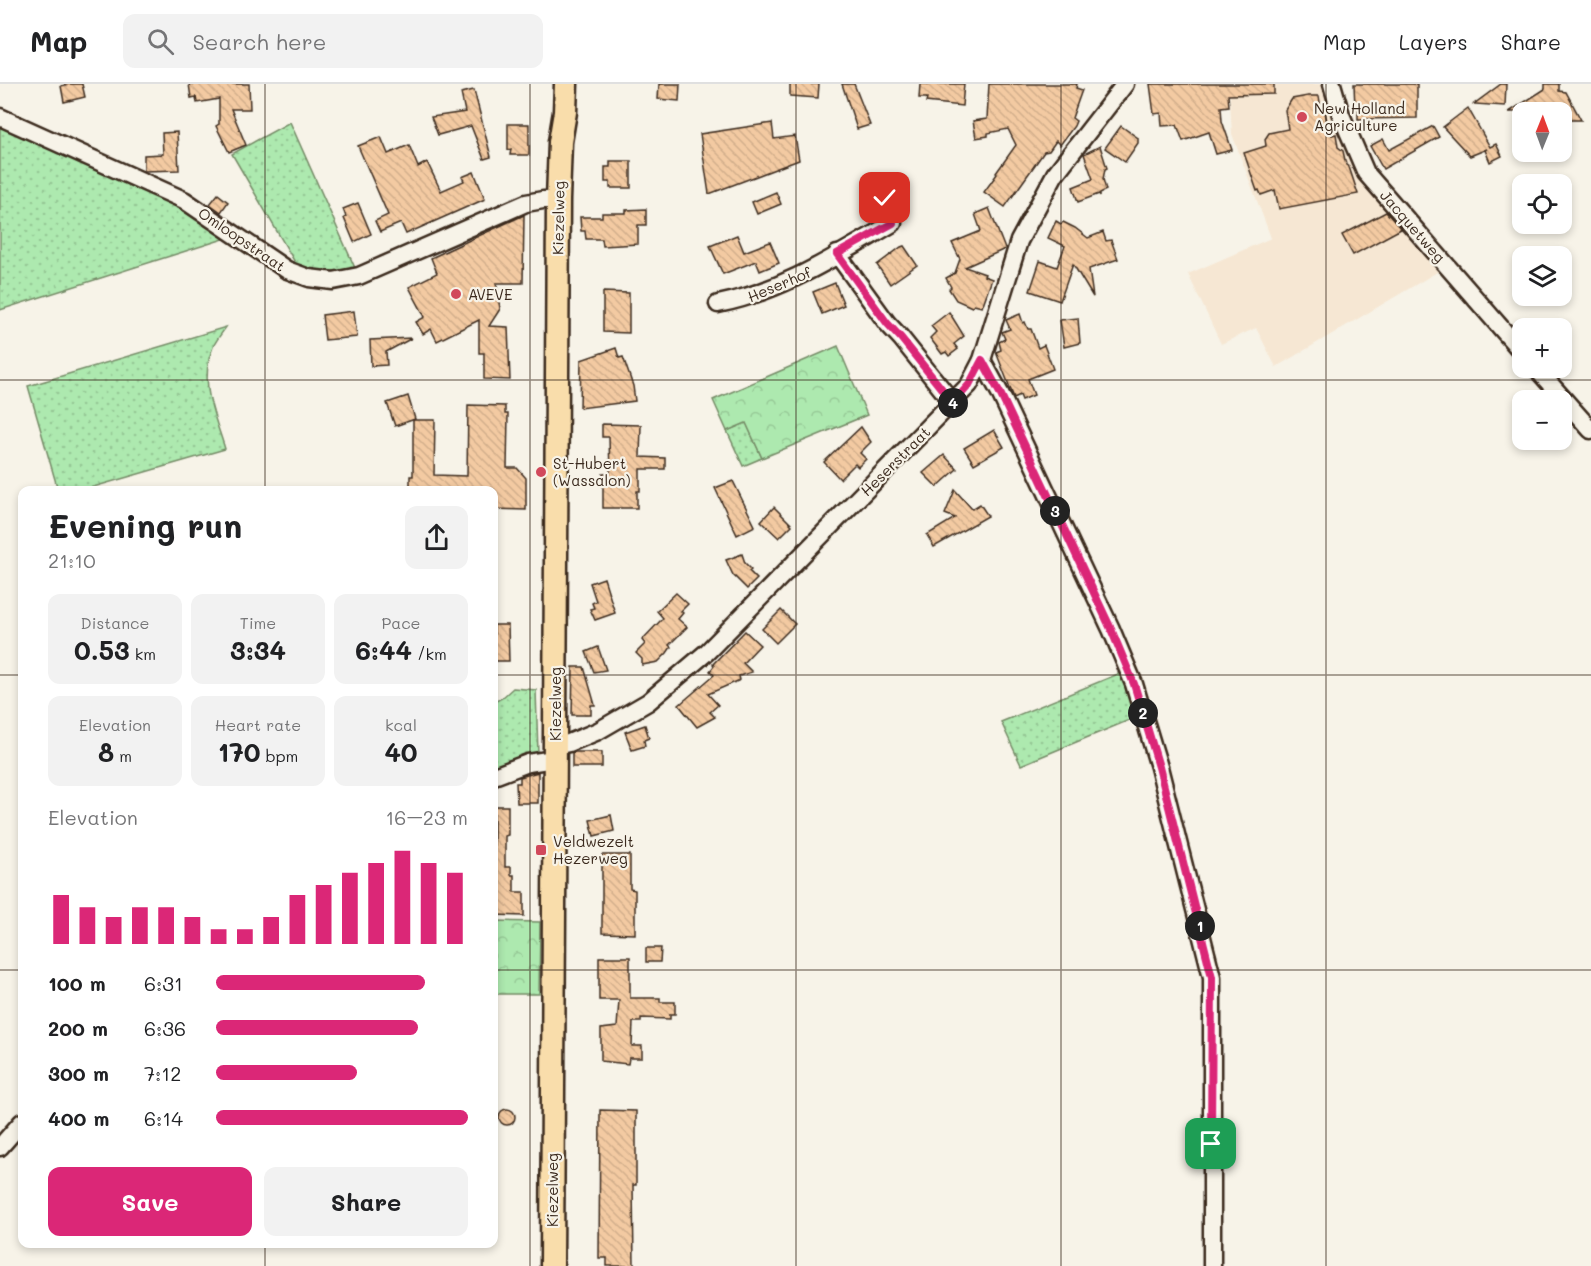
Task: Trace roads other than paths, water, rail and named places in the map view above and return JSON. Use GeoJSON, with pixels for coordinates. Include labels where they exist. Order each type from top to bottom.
{"type":"FeatureCollection","features":[{"type":"Feature","properties":{"kind":"main road","name":"Kiezelweg"},"geometry":{"type":"LineString","coordinates":[[553,84],[553,108],[560,142]]}},
{"type":"Feature","properties":{"kind":"main road","name":"Kiezelweg"},"geometry":{"type":"LineString","coordinates":[[552,1266],[558,200],[560,142],[565,112],[566,84]]}},
{"type":"Feature","properties":{"kind":"street","name":"Heserstraat"},"geometry":{"type":"LineString","coordinates":[[498,774],[555,753],[569,743],[598,731],[648,702],[707,652],[953,403],[969,385],[982,360],[1019,241],[1055,174],[1125,84]]}},
{"type":"Feature","properties":{"kind":"street","name":"Jacquetweg"},"geometry":{"type":"LineString","coordinates":[[1332,84],[1341,115],[1366,173],[1512,341]]}},
{"type":"Feature","properties":{"kind":"street","name":"Omloopstraat"},"geometry":{"type":"LineString","coordinates":[[0,117],[184,200],[268,259],[286,270],[309,278],[333,281],[359,276],[526,203],[558,200]]}},
{"type":"Feature","properties":{"kind":"street","name":"Heserhof"},"geometry":{"type":"LineString","coordinates":[[718,304],[748,298],[806,274],[893,223],[885,198]]}},
{"type":"Feature","properties":{"kind":"street"},"geometry":{"type":"LineString","coordinates":[[837,254],[887,323],[953,403]]}},
{"type":"Feature","properties":{"kind":"street"},"geometry":{"type":"LineString","coordinates":[[982,360],[1000,393],[1111,629],[1134,684],[1159,767],[1201,931],[1212,977],[1212,1266]]}},
{"type":"Feature","properties":{"kind":"street"},"geometry":{"type":"LineString","coordinates":[[1545,378],[1591,430]]}},
{"type":"Feature","properties":{"kind":"street"},"geometry":{"type":"LineString","coordinates":[[0,1147],[18,1127]]}},
{"type":"Feature","properties":{"kind":"place","name":"New Holland Agriculture"},"geometry":{"type":"Point","coordinates":[1302,117]}},
{"type":"Feature","properties":{"kind":"place","name":"AVEVE"},"geometry":{"type":"Point","coordinates":[456,294]}},
{"type":"Feature","properties":{"kind":"place","name":"St-Hubert (Wassalon)"},"geometry":{"type":"Point","coordinates":[541,472]}},
{"type":"Feature","properties":{"kind":"place","name":"Veldwezelt Hezerweg"},"geometry":{"type":"Point","coordinates":[541,850]}}]}
